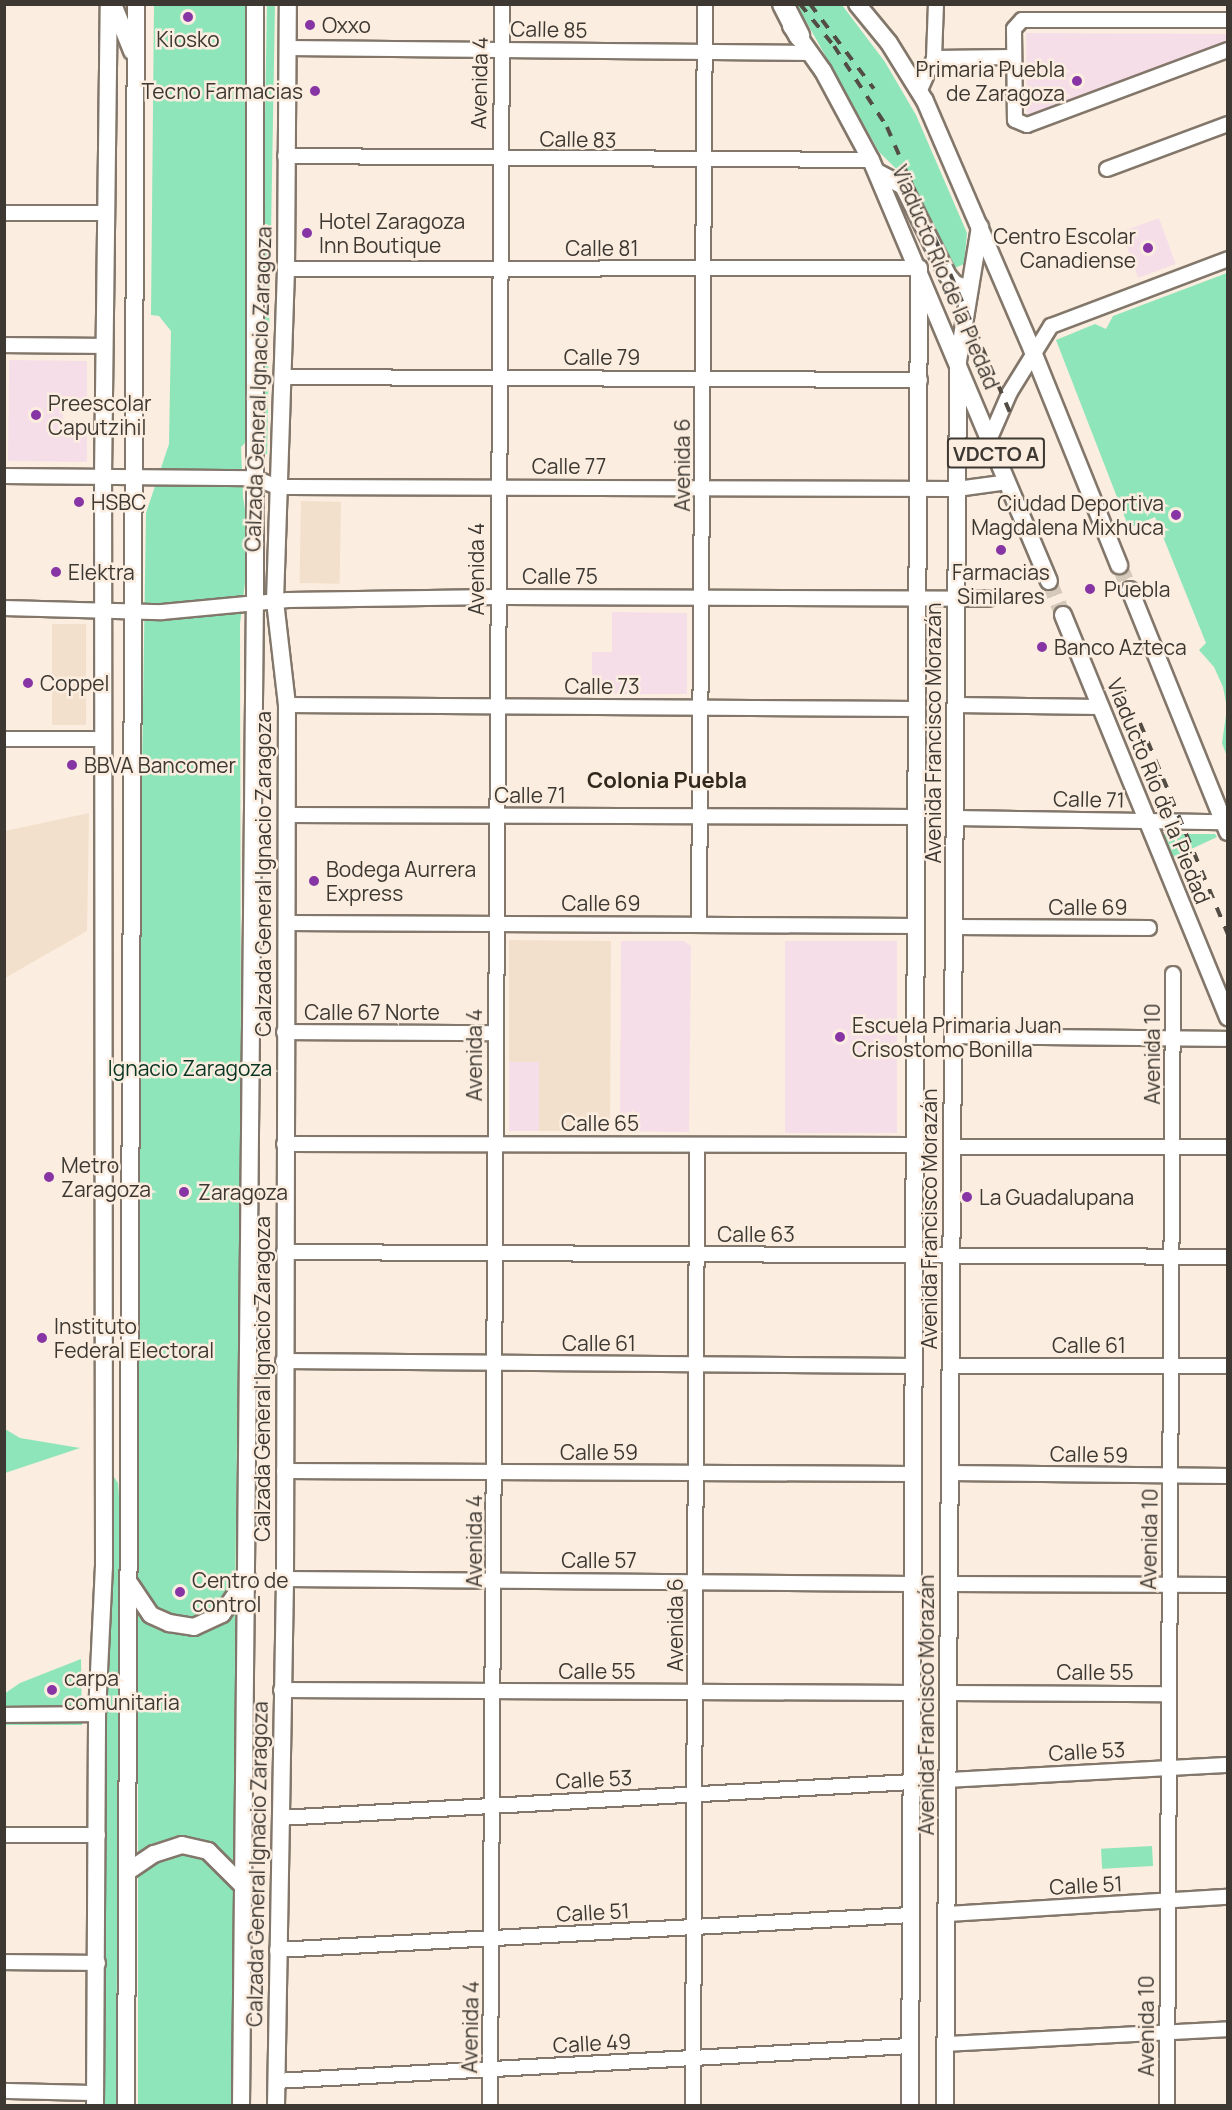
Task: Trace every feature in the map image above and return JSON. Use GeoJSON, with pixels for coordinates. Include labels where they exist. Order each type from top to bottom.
{"type":"FeatureCollection","features":[{"type":"Feature","properties":{"kind":"highway"},"geometry":{"type":"LineString","coordinates":[[783,4],[799,36]]}},
{"type":"Feature","properties":{"kind":"main road"},"geometry":{"type":"LineString","coordinates":[[111,4],[136,66]]}},
{"type":"Feature","properties":{"kind":"main road"},"geometry":{"type":"LineString","coordinates":[[94,2099],[98,1963],[97,1714],[104,1557],[105,608],[103,477],[111,4]]}},
{"type":"Feature","properties":{"kind":"main road"},"geometry":{"type":"LineString","coordinates":[[126,2106],[136,4]]}},
{"type":"Feature","properties":{"kind":"main road","name":"Calzada General Ignacio Zaragoza"},"geometry":{"type":"LineString","coordinates":[[241,2106],[255,602],[255,4]]}},
{"type":"Feature","properties":{"kind":"main road","name":"Calzada General Ignacio Zaragoza"},"geometry":{"type":"LineString","coordinates":[[276,2106],[279,1818],[285,1579],[284,1032],[287,705],[275,601],[286,269],[285,156],[288,4]]}},
{"type":"Feature","properties":{"kind":"main road","name":"Viaducto Río de la Piedad"},"geometry":{"type":"LineString","coordinates":[[774,4],[811,53],[874,166],[919,268],[1049,581]]}},
{"type":"Feature","properties":{"kind":"main road","name":"VDCTO A"},"geometry":{"type":"LineString","coordinates":[[857,4],[920,90],[1033,352],[1119,565]]}},
{"type":"Feature","properties":{"kind":"main road"},"geometry":{"type":"LineString","coordinates":[[874,166],[903,186],[948,276],[955,284],[969,289]]}},
{"type":"Feature","properties":{"kind":"main road","name":"Avenida Francisco Morazán"},"geometry":{"type":"LineString","coordinates":[[945,2106],[958,361],[980,227]]}},
{"type":"Feature","properties":{"kind":"main road","name":"Avenida Francisco Morazán"},"geometry":{"type":"LineString","coordinates":[[910,2106],[919,268]]}},
{"type":"Feature","properties":{"kind":"main road"},"geometry":{"type":"LineString","coordinates":[[1130,590],[1225,827]]}},
{"type":"Feature","properties":{"kind":"main road","name":"Viaducto Río de la Piedad"},"geometry":{"type":"LineString","coordinates":[[1063,615],[1227,1017]]}},
{"type":"Feature","properties":{"kind":"main road"},"geometry":{"type":"LineString","coordinates":[[105,1013],[131,995]]}},
{"type":"Feature","properties":{"kind":"main road"},"geometry":{"type":"LineString","coordinates":[[105,1013],[130,1040]]}},
{"type":"Feature","properties":{"kind":"main road"},"geometry":{"type":"LineString","coordinates":[[129,1581],[151,1615],[170,1623],[194,1627],[222,1614],[247,1577]]}},
{"type":"Feature","properties":{"kind":"main road"},"geometry":{"type":"LineString","coordinates":[[128,1872],[154,1854],[182,1845],[208,1851],[243,1886]]}},
{"type":"Feature","properties":{"kind":"street","name":"Avenida 4"},"geometry":{"type":"LineString","coordinates":[[490,2106],[495,1597],[498,269],[502,4]]}},
{"type":"Feature","properties":{"kind":"street","name":"Avenida 6"},"geometry":{"type":"LineString","coordinates":[[699,925],[705,4]]}},
{"type":"Feature","properties":{"kind":"street"},"geometry":{"type":"LineString","coordinates":[[920,90],[934,58],[936,4]]}},
{"type":"Feature","properties":{"kind":"street"},"geometry":{"type":"LineString","coordinates":[[1227,20],[1029,18],[1016,24],[1015,116],[1023,126],[1227,51]]}},
{"type":"Feature","properties":{"kind":"street","name":"Calle 85"},"geometry":{"type":"LineString","coordinates":[[287,48],[811,53]]}},
{"type":"Feature","properties":{"kind":"street"},"geometry":{"type":"LineString","coordinates":[[934,58],[1014,57]]}},
{"type":"Feature","properties":{"kind":"street"},"geometry":{"type":"LineString","coordinates":[[1107,169],[1227,124]]}},
{"type":"Feature","properties":{"kind":"street","name":"Calle 83"},"geometry":{"type":"LineString","coordinates":[[285,156],[704,161],[874,166]]}},
{"type":"Feature","properties":{"kind":"street"},"geometry":{"type":"LineString","coordinates":[[4,213],[106,213]]}},
{"type":"Feature","properties":{"kind":"street"},"geometry":{"type":"LineString","coordinates":[[990,438],[1033,352],[1051,326],[1227,259]]}},
{"type":"Feature","properties":{"kind":"street","name":"Calle 81"},"geometry":{"type":"LineString","coordinates":[[286,269],[919,268]]}},
{"type":"Feature","properties":{"kind":"street"},"geometry":{"type":"LineString","coordinates":[[4,345],[104,346]]}},
{"type":"Feature","properties":{"kind":"street","name":"Calle 79"},"geometry":{"type":"LineString","coordinates":[[283,377],[678,378],[738,381],[920,380]]}},
{"type":"Feature","properties":{"kind":"street","name":"Calle 77"},"geometry":{"type":"LineString","coordinates":[[4,476],[255,478],[277,487],[957,489],[1008,482]]}},
{"type":"Feature","properties":{"kind":"street","name":"Calle 75"},"geometry":{"type":"LineString","coordinates":[[4,608],[207,610],[275,601],[497,597],[989,599]]}},
{"type":"Feature","properties":{"kind":"street","name":"Calle 73"},"geometry":{"type":"LineString","coordinates":[[287,705],[475,707],[496,701],[522,707],[918,709]]}},
{"type":"Feature","properties":{"kind":"street"},"geometry":{"type":"LineString","coordinates":[[956,705],[1100,707]]}},
{"type":"Feature","properties":{"kind":"street"},"geometry":{"type":"LineString","coordinates":[[4,738],[104,739]]}},
{"type":"Feature","properties":{"kind":"street","name":"Calle 71"},"geometry":{"type":"LineString","coordinates":[[287,815],[917,817]]}},
{"type":"Feature","properties":{"kind":"street","name":"Calle 71"},"geometry":{"type":"LineString","coordinates":[[955,818],[1147,821],[1225,827]]}},
{"type":"Feature","properties":{"kind":"street","name":"Calle 69"},"geometry":{"type":"LineString","coordinates":[[286,923],[916,926]]}},
{"type":"Feature","properties":{"kind":"street","name":"Calle 69"},"geometry":{"type":"LineString","coordinates":[[954,927],[1149,928]]}},
{"type":"Feature","properties":{"kind":"street","name":"Avenida 10"},"geometry":{"type":"LineString","coordinates":[[1167,2106],[1166,1870],[1172,1383],[1173,974]]}},
{"type":"Feature","properties":{"kind":"street","name":"Calle 67 Norte"},"geometry":{"type":"LineString","coordinates":[[284,1032],[495,1033]]}},
{"type":"Feature","properties":{"kind":"street"},"geometry":{"type":"LineString","coordinates":[[953,1036],[1227,1039]]}},
{"type":"Feature","properties":{"kind":"street","name":"Calle 65"},"geometry":{"type":"LineString","coordinates":[[285,1143],[915,1145]]}},
{"type":"Feature","properties":{"kind":"street","name":"Avenida 6"},"geometry":{"type":"LineString","coordinates":[[693,2106],[693,2078],[686,2059],[694,2031],[698,1380],[691,1365],[698,1340],[697,1144]]}},
{"type":"Feature","properties":{"kind":"street"},"geometry":{"type":"LineString","coordinates":[[952,1147],[1227,1147]]}},
{"type":"Feature","properties":{"kind":"street","name":"Calle 63"},"geometry":{"type":"LineString","coordinates":[[284,1252],[1227,1257]]}},
{"type":"Feature","properties":{"kind":"street","name":"Calle 61"},"geometry":{"type":"LineString","coordinates":[[284,1361],[914,1366]]}},
{"type":"Feature","properties":{"kind":"street","name":"Calle 61"},"geometry":{"type":"LineString","coordinates":[[951,1366],[1227,1366]]}},
{"type":"Feature","properties":{"kind":"street","name":"Calle 59"},"geometry":{"type":"LineString","coordinates":[[284,1471],[913,1474]]}},
{"type":"Feature","properties":{"kind":"street","name":"Calle 59"},"geometry":{"type":"LineString","coordinates":[[950,1473],[1227,1476]]}},
{"type":"Feature","properties":{"kind":"street","name":"Calle 57"},"geometry":{"type":"LineString","coordinates":[[285,1579],[913,1584]]}},
{"type":"Feature","properties":{"kind":"street"},"geometry":{"type":"LineString","coordinates":[[949,1584],[1227,1585]]}},
{"type":"Feature","properties":{"kind":"street","name":"Calle 55"},"geometry":{"type":"LineString","coordinates":[[282,1690],[912,1693]]}},
{"type":"Feature","properties":{"kind":"street","name":"Calle 55"},"geometry":{"type":"LineString","coordinates":[[949,1693],[1168,1694]]}},
{"type":"Feature","properties":{"kind":"street"},"geometry":{"type":"LineString","coordinates":[[4,1715],[97,1714]]}},
{"type":"Feature","properties":{"kind":"street","name":"Calle 53"},"geometry":{"type":"LineString","coordinates":[[948,1780],[1227,1765]]}},
{"type":"Feature","properties":{"kind":"street","name":"Calle 53"},"geometry":{"type":"LineString","coordinates":[[279,1818],[912,1782]]}},
{"type":"Feature","properties":{"kind":"street"},"geometry":{"type":"LineString","coordinates":[[4,1835],[98,1835]]}},
{"type":"Feature","properties":{"kind":"street","name":"Calle 51"},"geometry":{"type":"LineString","coordinates":[[947,1914],[1227,1897]]}},
{"type":"Feature","properties":{"kind":"street","name":"Calle 51"},"geometry":{"type":"LineString","coordinates":[[277,1950],[911,1916]]}},
{"type":"Feature","properties":{"kind":"street"},"geometry":{"type":"LineString","coordinates":[[4,1962],[98,1963]]}},
{"type":"Feature","properties":{"kind":"street"},"geometry":{"type":"LineString","coordinates":[[946,2044],[1227,2029]]}},
{"type":"Feature","properties":{"kind":"street","name":"Calle 49"},"geometry":{"type":"LineString","coordinates":[[276,2081],[910,2046]]}},
{"type":"Feature","properties":{"kind":"street"},"geometry":{"type":"LineString","coordinates":[[4,2091],[94,2099]]}},
{"type":"Feature","properties":{"kind":"shaded area","name":"Primaria Puebla de Zaragoza"},"geometry":{"type":"Polygon","coordinates":[[[1026,33],[1227,34],[1227,44],[1027,119],[1026,33]]]}},
{"type":"Feature","properties":{"kind":"shaded area","name":"Centro Escolar Canadiense"},"geometry":{"type":"Polygon","coordinates":[[[1159,218],[1176,264],[1138,278],[1121,232],[1159,218]]]}},
{"type":"Feature","properties":{"kind":"shaded area","name":"Preescolar Caputzihil"},"geometry":{"type":"Polygon","coordinates":[[[9,360],[87,361],[87,401],[63,401],[63,421],[87,422],[87,462],[8,461],[9,360]]]}},
{"type":"Feature","properties":{"kind":"shaded area"},"geometry":{"type":"Polygon","coordinates":[[[301,501],[341,502],[340,584],[300,583],[301,501]]]}},
{"type":"Feature","properties":{"kind":"shaded area"},"geometry":{"type":"Polygon","coordinates":[[[612,612],[687,613],[687,694],[592,694],[592,652],[612,652],[612,612]]]}},
{"type":"Feature","properties":{"kind":"shaded area"},"geometry":{"type":"Polygon","coordinates":[[[52,624],[86,624],[86,725],[52,725],[52,624]]]}},
{"type":"Feature","properties":{"kind":"shaded area"},"geometry":{"type":"Polygon","coordinates":[[[89,813],[87,931],[5,978],[5,831],[89,813]]]}},
{"type":"Feature","properties":{"kind":"shaded area"},"geometry":{"type":"Polygon","coordinates":[[[509,940],[611,941],[610,1131],[538,1131],[539,1063],[509,1062],[509,940]]]}},
{"type":"Feature","properties":{"kind":"shaded area"},"geometry":{"type":"Polygon","coordinates":[[[621,941],[684,941],[691,946],[689,1132],[620,1131],[621,941]]]}},
{"type":"Feature","properties":{"kind":"shaded area","name":"Escuela Primaria Juan Crisostomo Bonilla"},"geometry":{"type":"Polygon","coordinates":[[[785,941],[897,941],[897,1133],[785,1133],[785,941]]]}},
{"type":"Feature","properties":{"kind":"shaded area"},"geometry":{"type":"Polygon","coordinates":[[[509,1062],[539,1062],[539,1131],[509,1131],[509,1062]]]}},
{"type":"Feature","properties":{"kind":"green space"},"geometry":{"type":"Polygon","coordinates":[[[267,4],[275,4],[267,454],[259,454],[267,4]]]}},
{"type":"Feature","properties":{"kind":"green space","name":"Ignacio Zaragoza"},"geometry":{"type":"Polygon","coordinates":[[[154,5],[248,5],[253,435],[241,447],[243,497],[250,541],[240,624],[241,1105],[235,1607],[239,2105],[138,2106],[138,1031],[146,513],[169,444],[171,331],[159,316],[151,315],[154,5]]]}},
{"type":"Feature","properties":{"kind":"green space"},"geometry":{"type":"Polygon","coordinates":[[[797,5],[842,5],[885,62],[916,115],[967,233],[964,264],[955,268],[949,261],[913,185],[879,152],[797,5]]]}},
{"type":"Feature","properties":{"kind":"green space","name":"Ciudad Deportiva Magdalena Mixhuca"},"geometry":{"type":"Polygon","coordinates":[[[1228,273],[1227,757],[1222,743],[1227,708],[1223,687],[1214,667],[1199,650],[1206,643],[1155,517],[1129,528],[1056,340],[1095,324],[1106,329],[1113,316],[1228,273]]]}},
{"type":"Feature","properties":{"kind":"green space"},"geometry":{"type":"Polygon","coordinates":[[[1161,834],[1215,834],[1217,837],[1170,859],[1161,834]]]}},
{"type":"Feature","properties":{"kind":"green space"},"geometry":{"type":"Polygon","coordinates":[[[5,1429],[20,1438],[80,1448],[5,1473],[5,1429]]]}},
{"type":"Feature","properties":{"kind":"green space"},"geometry":{"type":"Polygon","coordinates":[[[108,1468],[118,1483],[120,1512],[116,2105],[103,2106],[108,1468]]]}},
{"type":"Feature","properties":{"kind":"green space"},"geometry":{"type":"Polygon","coordinates":[[[81,1659],[82,1725],[5,1725],[4,1694],[20,1683],[81,1659]]]}},
{"type":"Feature","properties":{"kind":"green space"},"geometry":{"type":"Polygon","coordinates":[[[1152,1846],[1153,1866],[1102,1869],[1101,1849],[1152,1846]]]}},
{"type":"Feature","properties":{"kind":"tunnel"},"geometry":{"type":"LineString","coordinates":[[1119,565],[1130,590]]}},
{"type":"Feature","properties":{"kind":"tunnel"},"geometry":{"type":"LineString","coordinates":[[1049,581],[1063,615]]}},
{"type":"Feature","properties":{"kind":"railway"},"geometry":{"type":"LineString","coordinates":[[800,4],[834,46],[887,127],[1010,412]]}},
{"type":"Feature","properties":{"kind":"railway"},"geometry":{"type":"LineString","coordinates":[[810,4],[874,89]]}},
{"type":"Feature","properties":{"kind":"railway"},"geometry":{"type":"LineString","coordinates":[[1140,723],[1228,934]]}},
{"type":"Feature","properties":{"kind":"place","name":"Kiosko"},"geometry":{"type":"Point","coordinates":[188,17]}},
{"type":"Feature","properties":{"kind":"place","name":"Oxxo"},"geometry":{"type":"Point","coordinates":[310,25]}},
{"type":"Feature","properties":{"kind":"place","name":"Primaria Puebla de Zaragoza"},"geometry":{"type":"Point","coordinates":[1077,81]}},
{"type":"Feature","properties":{"kind":"place","name":"Tecno Farmacias"},"geometry":{"type":"Point","coordinates":[315,91]}},
{"type":"Feature","properties":{"kind":"place","name":"Hotel Zaragoza Inn Boutique"},"geometry":{"type":"Point","coordinates":[307,233]}},
{"type":"Feature","properties":{"kind":"place","name":"Centro Escolar Canadiense"},"geometry":{"type":"Point","coordinates":[1148,248]}},
{"type":"Feature","properties":{"kind":"place","name":"Preescolar Caputzihil"},"geometry":{"type":"Point","coordinates":[36,415]}},
{"type":"Feature","properties":{"kind":"place","name":"HSBC"},"geometry":{"type":"Point","coordinates":[79,502]}},
{"type":"Feature","properties":{"kind":"place","name":"Ciudad Deportiva Magdalena Mixhuca"},"geometry":{"type":"Point","coordinates":[1176,515]}},
{"type":"Feature","properties":{"kind":"place","name":"Farmacias Similares"},"geometry":{"type":"Point","coordinates":[1001,550]}},
{"type":"Feature","properties":{"kind":"place","name":"Elektra"},"geometry":{"type":"Point","coordinates":[56,572]}},
{"type":"Feature","properties":{"kind":"place","name":"Puebla"},"geometry":{"type":"Point","coordinates":[1090,589]}},
{"type":"Feature","properties":{"kind":"place","name":"Banco Azteca"},"geometry":{"type":"Point","coordinates":[1042,647]}},
{"type":"Feature","properties":{"kind":"place","name":"Coppel"},"geometry":{"type":"Point","coordinates":[28,683]}},
{"type":"Feature","properties":{"kind":"place","name":"BBVA Bancomer"},"geometry":{"type":"Point","coordinates":[72,765]}},
{"type":"Feature","properties":{"kind":"place","name":"Bodega Aurrera Express"},"geometry":{"type":"Point","coordinates":[314,881]}},
{"type":"Feature","properties":{"kind":"place","name":"Escuela Primaria Juan Crisostomo Bonilla"},"geometry":{"type":"Point","coordinates":[840,1037]}},
{"type":"Feature","properties":{"kind":"place","name":"Metro Zaragoza"},"geometry":{"type":"Point","coordinates":[49,1177]}},
{"type":"Feature","properties":{"kind":"place","name":"Zaragoza"},"geometry":{"type":"Point","coordinates":[184,1192]}},
{"type":"Feature","properties":{"kind":"place","name":"La Guadalupana"},"geometry":{"type":"Point","coordinates":[967,1197]}},
{"type":"Feature","properties":{"kind":"place","name":"Instituto Federal Electoral"},"geometry":{"type":"Point","coordinates":[42,1338]}},
{"type":"Feature","properties":{"kind":"place","name":"Centro de control"},"geometry":{"type":"Point","coordinates":[180,1592]}},
{"type":"Feature","properties":{"kind":"place","name":"carpa comunitaria"},"geometry":{"type":"Point","coordinates":[52,1690]}},
{"type":"Feature","properties":{"kind":"district","name":"Colonia Puebla"},"geometry":{"type":"Point","coordinates":[667,781]}}]}
